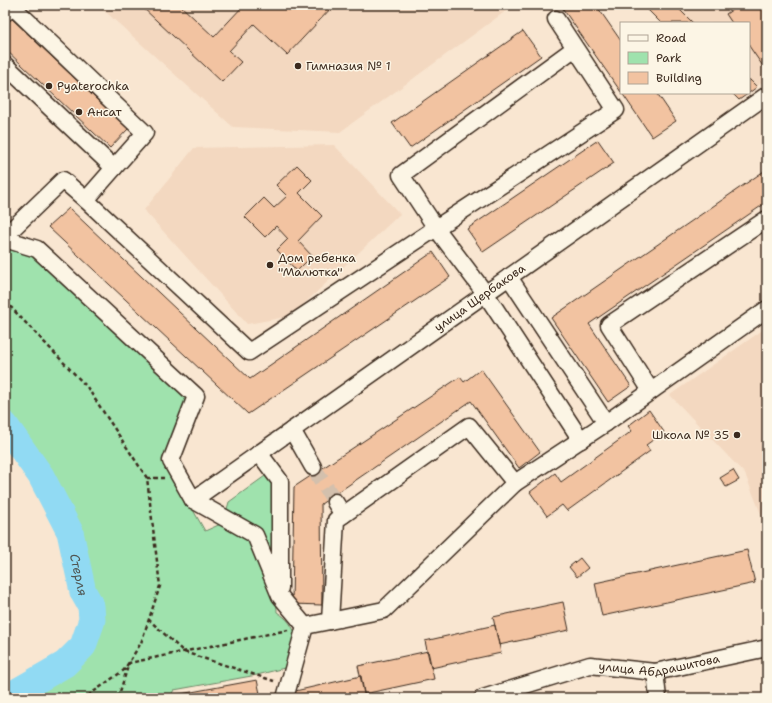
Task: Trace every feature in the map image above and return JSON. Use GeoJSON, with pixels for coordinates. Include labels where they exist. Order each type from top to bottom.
{"type":"FeatureCollection","features":[{"type":"Feature","properties":{"kind":"street"},"geometry":{"type":"LineString","coordinates":[[5,13],[13,7],[145,133],[86,200]]}},
{"type":"Feature","properties":{"kind":"street"},"geometry":{"type":"LineString","coordinates":[[5,236],[63,180],[249,352],[616,110],[556,19]]}},
{"type":"Feature","properties":{"kind":"street"},"geometry":{"type":"LineString","coordinates":[[575,48],[401,174],[436,228],[485,293],[582,440]]}},
{"type":"Feature","properties":{"kind":"street"},"geometry":{"type":"LineString","coordinates":[[5,65],[114,168]]}},
{"type":"Feature","properties":{"kind":"street","name":"улица Щербакова"},"geometry":{"type":"LineString","coordinates":[[193,500],[767,95]]}},
{"type":"Feature","properties":{"kind":"street"},"geometry":{"type":"LineString","coordinates":[[651,391],[609,325],[767,219]]}},
{"type":"Feature","properties":{"kind":"street"},"geometry":{"type":"LineString","coordinates":[[5,239],[37,249],[196,396],[171,461],[193,500],[255,535],[280,596],[305,626]]}},
{"type":"Feature","properties":{"kind":"street"},"geometry":{"type":"LineString","coordinates":[[509,277],[606,423]]}},
{"type":"Feature","properties":{"kind":"street"},"geometry":{"type":"LineString","coordinates":[[305,626],[384,610],[515,483],[582,440],[767,309]]}},
{"type":"Feature","properties":{"kind":"street"},"geometry":{"type":"LineString","coordinates":[[330,620],[336,520],[339,508],[469,426],[515,483]]}},
{"type":"Feature","properties":{"kind":"street"},"geometry":{"type":"LineString","coordinates":[[292,430],[312,467]]}},
{"type":"Feature","properties":{"kind":"street"},"geometry":{"type":"LineString","coordinates":[[259,453],[280,481],[280,596]]}},
{"type":"Feature","properties":{"kind":"street"},"geometry":{"type":"LineString","coordinates":[[285,698],[305,626]]}},
{"type":"Feature","properties":{"kind":"street","name":"улица Абдрашитова"},"geometry":{"type":"LineString","coordinates":[[483,698],[590,665],[655,672],[767,648]]}},
{"type":"Feature","properties":{"kind":"street"},"geometry":{"type":"LineString","coordinates":[[655,672],[658,698]]}},
{"type":"Feature","properties":{"kind":"path"},"geometry":{"type":"LineString","coordinates":[[5,301],[87,387],[147,478],[160,586],[141,643],[129,663],[124,670],[84,698]]}},
{"type":"Feature","properties":{"kind":"path"},"geometry":{"type":"LineString","coordinates":[[148,619],[184,652],[276,681]]}},
{"type":"Feature","properties":{"kind":"path"},"geometry":{"type":"LineString","coordinates":[[129,663],[305,626]]}},
{"type":"Feature","properties":{"kind":"path"},"geometry":{"type":"LineString","coordinates":[[118,698],[129,663]]}},
{"type":"Feature","properties":{"kind":"shaded area","name":"Гимназия № 1"},"geometry":{"type":"Polygon","coordinates":[[[98,5],[514,5],[340,132],[233,127],[98,5]]]}},
{"type":"Feature","properties":{"kind":"shaded area"},"geometry":{"type":"Polygon","coordinates":[[[643,5],[767,5],[767,79],[750,91],[750,22],[660,22],[643,5]]]}},
{"type":"Feature","properties":{"kind":"shaded area","name":"Дом ребенка \"Малютка\""},"geometry":{"type":"Polygon","coordinates":[[[334,145],[400,214],[291,316],[247,324],[144,210],[194,148],[334,145]]]}},
{"type":"Feature","properties":{"kind":"shaded area","name":"Школа № 35"},"geometry":{"type":"Polygon","coordinates":[[[767,327],[767,529],[745,474],[670,395],[767,327]]]}},
{"type":"Feature","properties":{"kind":"green space"},"geometry":{"type":"Polygon","coordinates":[[[5,247],[33,253],[188,395],[165,461],[205,531],[223,523],[229,502],[265,476],[275,488],[274,544],[277,612],[289,622],[293,628],[297,641],[300,664],[257,675],[174,690],[169,698],[20,698],[70,670],[92,646],[101,613],[89,585],[78,530],[57,488],[5,412],[5,247]]]}},
{"type":"Feature","properties":{"kind":"building"},"geometry":{"type":"Polygon","coordinates":[[[140,5],[180,5],[214,37],[244,5],[334,5],[287,55],[254,24],[229,51],[241,62],[222,82],[140,5]]]}},
{"type":"Feature","properties":{"kind":"building"},"geometry":{"type":"Polygon","coordinates":[[[569,5],[596,5],[620,40],[620,91],[563,9],[569,5]]]}},
{"type":"Feature","properties":{"kind":"building"},"geometry":{"type":"Polygon","coordinates":[[[643,5],[675,5],[692,22],[660,22],[643,5]]]}},
{"type":"Feature","properties":{"kind":"building"},"geometry":{"type":"Polygon","coordinates":[[[739,5],[767,5],[767,72],[750,47],[750,22],[731,22],[726,14],[739,5]]]}},
{"type":"Feature","properties":{"kind":"building"},"geometry":{"type":"Polygon","coordinates":[[[11,18],[128,129],[110,148],[5,49],[5,24],[11,18]]]}},
{"type":"Feature","properties":{"kind":"building"},"geometry":{"type":"Polygon","coordinates":[[[523,31],[541,56],[410,148],[392,123],[523,31]]]}},
{"type":"Feature","properties":{"kind":"building"},"geometry":{"type":"Polygon","coordinates":[[[750,80],[757,87],[750,92],[750,80]]]}},
{"type":"Feature","properties":{"kind":"building"},"geometry":{"type":"Polygon","coordinates":[[[623,94],[658,94],[676,121],[652,137],[623,94]]]}},
{"type":"Feature","properties":{"kind":"building"},"geometry":{"type":"Polygon","coordinates":[[[733,94],[748,94],[739,100],[733,94]]]}},
{"type":"Feature","properties":{"kind":"building"},"geometry":{"type":"Polygon","coordinates":[[[598,140],[614,163],[483,252],[467,229],[598,140]]]}},
{"type":"Feature","properties":{"kind":"building"},"geometry":{"type":"Polygon","coordinates":[[[297,165],[312,180],[299,193],[322,216],[298,241],[312,256],[297,271],[277,250],[288,239],[276,226],[265,237],[245,217],[264,198],[274,208],[287,196],[276,185],[297,165]]]}},
{"type":"Feature","properties":{"kind":"building"},"geometry":{"type":"Polygon","coordinates":[[[767,169],[767,202],[589,324],[631,386],[608,402],[551,318],[767,169]]]}},
{"type":"Feature","properties":{"kind":"building"},"geometry":{"type":"Polygon","coordinates":[[[69,208],[250,379],[433,252],[450,277],[248,414],[48,227],[69,208]]]}},
{"type":"Feature","properties":{"kind":"building"},"geometry":{"type":"Polygon","coordinates":[[[481,369],[540,452],[519,468],[471,401],[321,504],[322,605],[292,604],[294,487],[460,377],[464,382],[481,369]]]}},
{"type":"Feature","properties":{"kind":"building"},"geometry":{"type":"Polygon","coordinates":[[[649,410],[664,432],[646,445],[650,451],[567,511],[562,505],[547,516],[530,492],[555,473],[561,482],[632,431],[628,426],[649,410]]]}},
{"type":"Feature","properties":{"kind":"building"},"geometry":{"type":"Polygon","coordinates":[[[733,470],[739,480],[726,487],[720,478],[733,470]]]}},
{"type":"Feature","properties":{"kind":"building"},"geometry":{"type":"Polygon","coordinates":[[[747,550],[755,583],[602,616],[595,583],[747,550]]]}},
{"type":"Feature","properties":{"kind":"building"},"geometry":{"type":"Polygon","coordinates":[[[580,558],[588,568],[577,577],[569,567],[580,558]]]}},
{"type":"Feature","properties":{"kind":"building"},"geometry":{"type":"Polygon","coordinates":[[[563,602],[569,630],[499,645],[493,617],[563,602]]]}},
{"type":"Feature","properties":{"kind":"building"},"geometry":{"type":"Polygon","coordinates":[[[495,625],[501,653],[431,668],[425,641],[495,625]]]}},
{"type":"Feature","properties":{"kind":"building"},"geometry":{"type":"Polygon","coordinates":[[[428,651],[434,679],[364,694],[358,666],[428,651]]]}},
{"type":"Feature","properties":{"kind":"building"},"geometry":{"type":"Polygon","coordinates":[[[361,676],[365,698],[292,698],[291,692],[361,676]]]}},
{"type":"Feature","properties":{"kind":"building"},"geometry":{"type":"Polygon","coordinates":[[[257,680],[261,698],[173,698],[175,695],[257,680]]]}},
{"type":"Feature","properties":{"kind":"waterway","name":"Стерля"},"geometry":{"type":"LineString","coordinates":[[5,425],[41,476],[70,532],[83,592],[91,606],[92,620],[83,646],[65,664],[6,698]]}},
{"type":"Feature","properties":{"kind":"tunnel"},"geometry":{"type":"LineString","coordinates":[[313,467],[335,502]]}},
{"type":"Feature","properties":{"kind":"place","name":"Гимназия № 1"},"geometry":{"type":"Point","coordinates":[298,66]}},
{"type":"Feature","properties":{"kind":"place","name":"Pyaterochka"},"geometry":{"type":"Point","coordinates":[49,86]}},
{"type":"Feature","properties":{"kind":"place","name":"Ансат"},"geometry":{"type":"Point","coordinates":[79,112]}},
{"type":"Feature","properties":{"kind":"place","name":"Дом ребенка \"Малютка\""},"geometry":{"type":"Point","coordinates":[270,265]}},
{"type":"Feature","properties":{"kind":"place","name":"Школа № 35"},"geometry":{"type":"Point","coordinates":[737,435]}}]}
